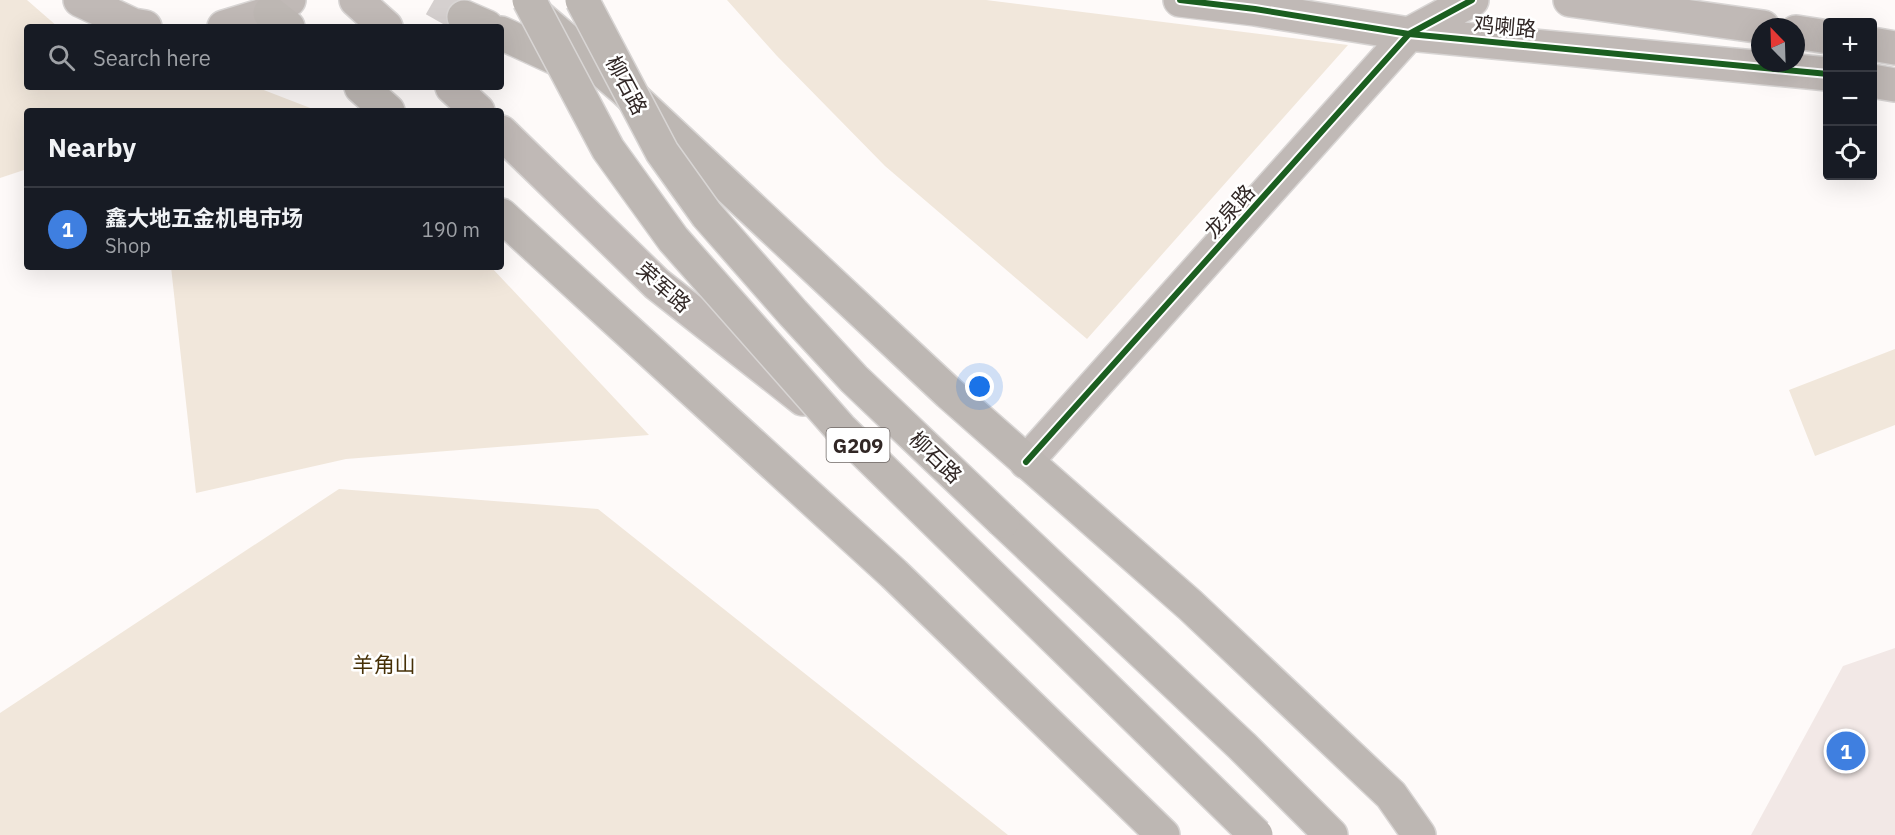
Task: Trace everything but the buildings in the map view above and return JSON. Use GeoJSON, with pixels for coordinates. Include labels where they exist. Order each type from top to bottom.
{"type":"FeatureCollection","features":[{"type":"Feature","properties":{"kind":"highway"},"geometry":{"type":"LineString","coordinates":[[519,0],[625,90],[949,393],[1190,605],[1390,795],[1419,835]]}},
{"type":"Feature","properties":{"kind":"highway","name":"G209"},"geometry":{"type":"LineString","coordinates":[[529,0],[608,149],[673,239],[840,428],[1256,835]]}},
{"type":"Feature","properties":{"kind":"highway","name":"柳石路"},"geometry":{"type":"LineString","coordinates":[[582,0],[662,152],[707,215],[793,313],[854,379],[1242,746],[1331,835]]}},
{"type":"Feature","properties":{"kind":"highway"},"geometry":{"type":"LineString","coordinates":[[504,34],[625,90]]}},
{"type":"Feature","properties":{"kind":"highway"},"geometry":{"type":"LineString","coordinates":[[365,90],[385,108]]}},
{"type":"Feature","properties":{"kind":"highway"},"geometry":{"type":"LineString","coordinates":[[504,218],[894,574],[1163,835]]}},
{"type":"Feature","properties":{"kind":"street"},"geometry":{"type":"LineString","coordinates":[[80,0],[131,24]]}},
{"type":"Feature","properties":{"kind":"street"},"geometry":{"type":"LineString","coordinates":[[357,0],[383,24]]}},
{"type":"Feature","properties":{"kind":"street","name":"鸡喇路"},"geometry":{"type":"LineString","coordinates":[[1180,0],[1255,9],[1409,34],[1823,74]]}},
{"type":"Feature","properties":{"kind":"street","name":"龙泉路"},"geometry":{"type":"LineString","coordinates":[[1026,462],[1409,34],[1472,0]]}},
{"type":"Feature","properties":{"kind":"street"},"geometry":{"type":"LineString","coordinates":[[1570,0],[1751,25]]}},
{"type":"Feature","properties":{"kind":"street"},"geometry":{"type":"LineString","coordinates":[[236,24],[282,13]]}},
{"type":"Feature","properties":{"kind":"street"},"geometry":{"type":"LineString","coordinates":[[1805,33],[1823,36]]}},
{"type":"Feature","properties":{"kind":"street"},"geometry":{"type":"LineString","coordinates":[[1877,45],[1895,48]]}},
{"type":"Feature","properties":{"kind":"street"},"geometry":{"type":"LineString","coordinates":[[1877,82],[1895,85]]}},
{"type":"Feature","properties":{"kind":"street"},"geometry":{"type":"LineString","coordinates":[[455,90],[475,108]]}},
{"type":"Feature","properties":{"kind":"street","name":"荣军路"},"geometry":{"type":"LineString","coordinates":[[504,135],[657,284],[840,428]]}},
{"type":"Feature","properties":{"kind":"shaded area"},"geometry":{"type":"Polygon","coordinates":[[[1895,648],[1895,835],[1751,835],[1843,666],[1895,648]]]}},
{"type":"Feature","properties":{"kind":"green space"},"geometry":{"type":"Polygon","coordinates":[[[0,0],[27,0],[55,24],[24,24],[24,90],[264,90],[310,108],[24,108],[24,170],[0,178],[0,0]]]}},
{"type":"Feature","properties":{"kind":"green space"},"geometry":{"type":"Polygon","coordinates":[[[727,0],[986,0],[1348,45],[1087,339],[885,166],[777,56],[727,0]]]}},
{"type":"Feature","properties":{"kind":"green space"},"geometry":{"type":"Polygon","coordinates":[[[171,270],[494,270],[649,435],[346,459],[196,493],[171,270]]]}},
{"type":"Feature","properties":{"kind":"green space"},"geometry":{"type":"Polygon","coordinates":[[[1895,349],[1895,425],[1815,456],[1789,390],[1895,349]]]}},
{"type":"Feature","properties":{"kind":"green space","name":"羊角山"},"geometry":{"type":"Polygon","coordinates":[[[339,489],[598,509],[1008,835],[0,835],[0,713],[339,489]]]}},
{"type":"Feature","properties":{"kind":"tunnel"},"geometry":{"type":"LineString","coordinates":[[434,0],[464,17]]}},
{"type":"Feature","properties":{"kind":"cycle path"},"geometry":{"type":"LineString","coordinates":[[1180,0],[1255,9],[1409,34],[1823,74]]}},
{"type":"Feature","properties":{"kind":"cycle path"},"geometry":{"type":"LineString","coordinates":[[1026,462],[1409,34],[1472,0]]}},
{"type":"Feature","properties":{"kind":"place","name":"鑫大地五金机电市场"},"geometry":{"type":"Point","coordinates":[1846,751]}}]}
